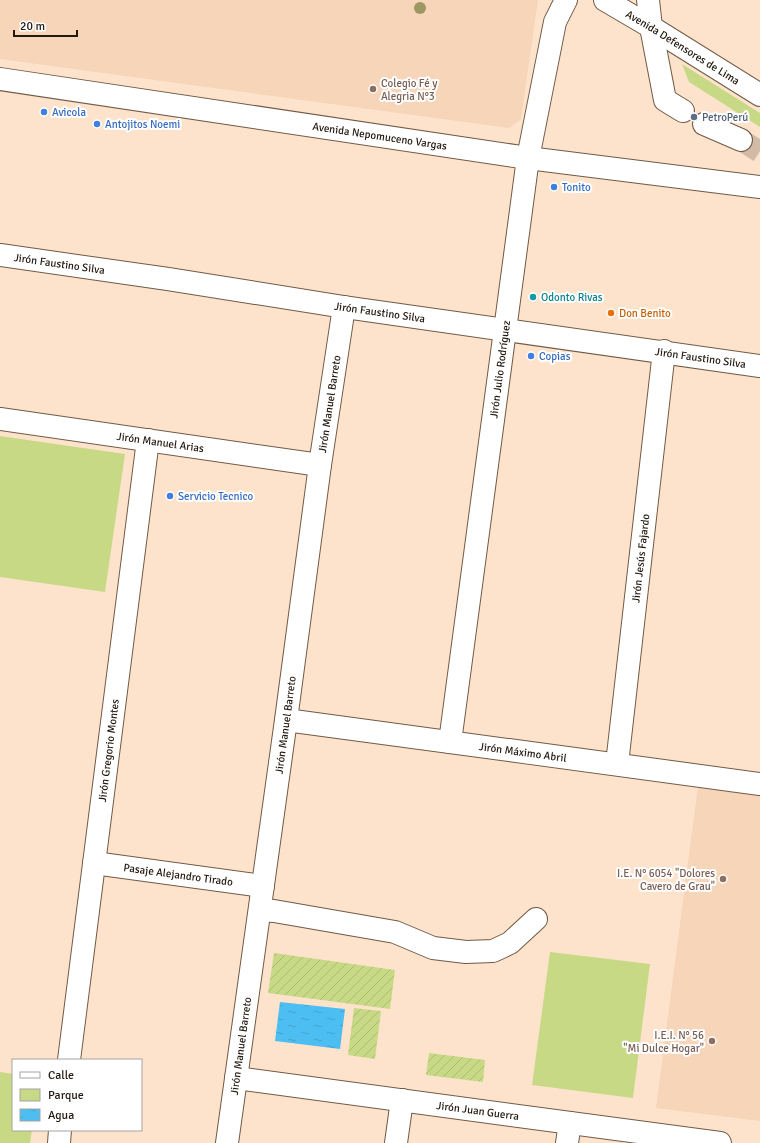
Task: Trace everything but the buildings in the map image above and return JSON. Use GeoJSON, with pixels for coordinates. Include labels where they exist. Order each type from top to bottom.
{"type":"FeatureCollection","features":[{"type":"Feature","properties":{"kind":"street","name":"Jirón Julio Rodríguez"},"geometry":{"type":"LineString","coordinates":[[450,742],[528,158],[555,22],[566,0]]}},
{"type":"Feature","properties":{"kind":"street","name":"Avenida Defensores de Lima"},"geometry":{"type":"LineString","coordinates":[[605,0],[760,95]]}},
{"type":"Feature","properties":{"kind":"street"},"geometry":{"type":"LineString","coordinates":[[648,0],[651,27],[666,100],[683,111]]}},
{"type":"Feature","properties":{"kind":"street","name":"Avenida Nepomuceno Vargas"},"geometry":{"type":"LineString","coordinates":[[0,79],[528,158],[760,187]]}},
{"type":"Feature","properties":{"kind":"street"},"geometry":{"type":"LineString","coordinates":[[704,124],[741,140]]}},
{"type":"Feature","properties":{"kind":"street","name":"Jirón Faustino Silva"},"geometry":{"type":"LineString","coordinates":[[0,255],[168,279],[344,307],[664,351],[760,366]]}},
{"type":"Feature","properties":{"kind":"street","name":"Jirón Manuel Barreto"},"geometry":{"type":"LineString","coordinates":[[227,1143],[320,465],[344,307]]}},
{"type":"Feature","properties":{"kind":"street","name":"Jirón Jesús Fajardo"},"geometry":{"type":"LineString","coordinates":[[617,764],[664,351]]}},
{"type":"Feature","properties":{"kind":"street","name":"Jirón Manuel Arias"},"geometry":{"type":"LineString","coordinates":[[0,419],[320,465]]}},
{"type":"Feature","properties":{"kind":"street","name":"Jirón Gregorio Montes"},"geometry":{"type":"LineString","coordinates":[[69,1059],[148,440]]}},
{"type":"Feature","properties":{"kind":"street","name":"Jirón Máximo Abril"},"geometry":{"type":"LineString","coordinates":[[286,720],[760,784]]}},
{"type":"Feature","properties":{"kind":"street","name":"Pasaje Alejandro Tirado"},"geometry":{"type":"LineString","coordinates":[[94,864],[263,886]]}},
{"type":"Feature","properties":{"kind":"street"},"geometry":{"type":"LineString","coordinates":[[260,910],[274,911],[395,932],[434,948],[466,952],[493,951],[510,943],[536,919]]}},
{"type":"Feature","properties":{"kind":"street","name":"Jirón Juan Guerra"},"geometry":{"type":"LineString","coordinates":[[236,1078],[402,1100],[569,1133],[720,1143]]}},
{"type":"Feature","properties":{"kind":"street"},"geometry":{"type":"LineString","coordinates":[[396,1143],[402,1100]]}},
{"type":"Feature","properties":{"kind":"street"},"geometry":{"type":"LineString","coordinates":[[59,1143],[60,1131]]}},
{"type":"Feature","properties":{"kind":"shaded area","name":"Colegio Fé y Alegria N°3"},"geometry":{"type":"Polygon","coordinates":[[[0,0],[538,0],[521,119],[509,128],[0,59],[0,0]]]}},
{"type":"Feature","properties":{"kind":"shaded area"},"geometry":{"type":"Polygon","coordinates":[[[698,786],[760,794],[760,1121],[656,1108],[698,786]]]}},
{"type":"Feature","properties":{"kind":"green space"},"geometry":{"type":"Polygon","coordinates":[[[682,64],[760,113],[760,127],[689,82],[682,64]]]}},
{"type":"Feature","properties":{"kind":"green space"},"geometry":{"type":"Polygon","coordinates":[[[0,436],[125,454],[105,592],[0,577],[0,436]]]}},
{"type":"Feature","properties":{"kind":"green space"},"geometry":{"type":"Polygon","coordinates":[[[550,952],[650,964],[633,1098],[532,1085],[550,952]]]}},
{"type":"Feature","properties":{"kind":"green space"},"geometry":{"type":"Polygon","coordinates":[[[274,953],[395,970],[390,1009],[268,993],[274,953]]]}},
{"type":"Feature","properties":{"kind":"green space"},"geometry":{"type":"Polygon","coordinates":[[[354,1008],[381,1011],[375,1059],[348,1055],[354,1008]]]}},
{"type":"Feature","properties":{"kind":"green space"},"geometry":{"type":"Polygon","coordinates":[[[429,1053],[485,1060],[483,1082],[426,1075],[429,1053]]]}},
{"type":"Feature","properties":{"kind":"green space"},"geometry":{"type":"Polygon","coordinates":[[[0,1072],[12,1074],[12,1131],[32,1131],[30,1143],[0,1143],[0,1072]]]}},
{"type":"Feature","properties":{"kind":"water"},"geometry":{"type":"Polygon","coordinates":[[[280,1002],[345,1009],[340,1049],[275,1041],[280,1002]]]}},
{"type":"Feature","properties":{"kind":"tunnel"},"geometry":{"type":"LineString","coordinates":[[741,140],[760,152]]}},
{"type":"Feature","properties":{"kind":"place","name":"Colegio Fé y Alegria N°3"},"geometry":{"type":"Point","coordinates":[373,89]}},
{"type":"Feature","properties":{"kind":"place","name":"Avicola"},"geometry":{"type":"Point","coordinates":[44,112]}},
{"type":"Feature","properties":{"kind":"place","name":"PetroPerú"},"geometry":{"type":"Point","coordinates":[694,117]}},
{"type":"Feature","properties":{"kind":"place","name":"Antojitos Noemi"},"geometry":{"type":"Point","coordinates":[97,124]}},
{"type":"Feature","properties":{"kind":"place","name":"Tonito"},"geometry":{"type":"Point","coordinates":[554,187]}},
{"type":"Feature","properties":{"kind":"place","name":"Odonto Rivas"},"geometry":{"type":"Point","coordinates":[533,297]}},
{"type":"Feature","properties":{"kind":"place","name":"Don Benito"},"geometry":{"type":"Point","coordinates":[611,313]}},
{"type":"Feature","properties":{"kind":"place","name":"Copias"},"geometry":{"type":"Point","coordinates":[531,356]}},
{"type":"Feature","properties":{"kind":"place","name":"Servicio Tecnico"},"geometry":{"type":"Point","coordinates":[170,496]}},
{"type":"Feature","properties":{"kind":"place","name":"I.E. N° 6054 \"Dolores Cavero de Grau\""},"geometry":{"type":"Point","coordinates":[723,879]}},
{"type":"Feature","properties":{"kind":"place","name":"I.E.I. N° 56 \"Mi Dulce Hogar\""},"geometry":{"type":"Point","coordinates":[712,1041]}}]}
